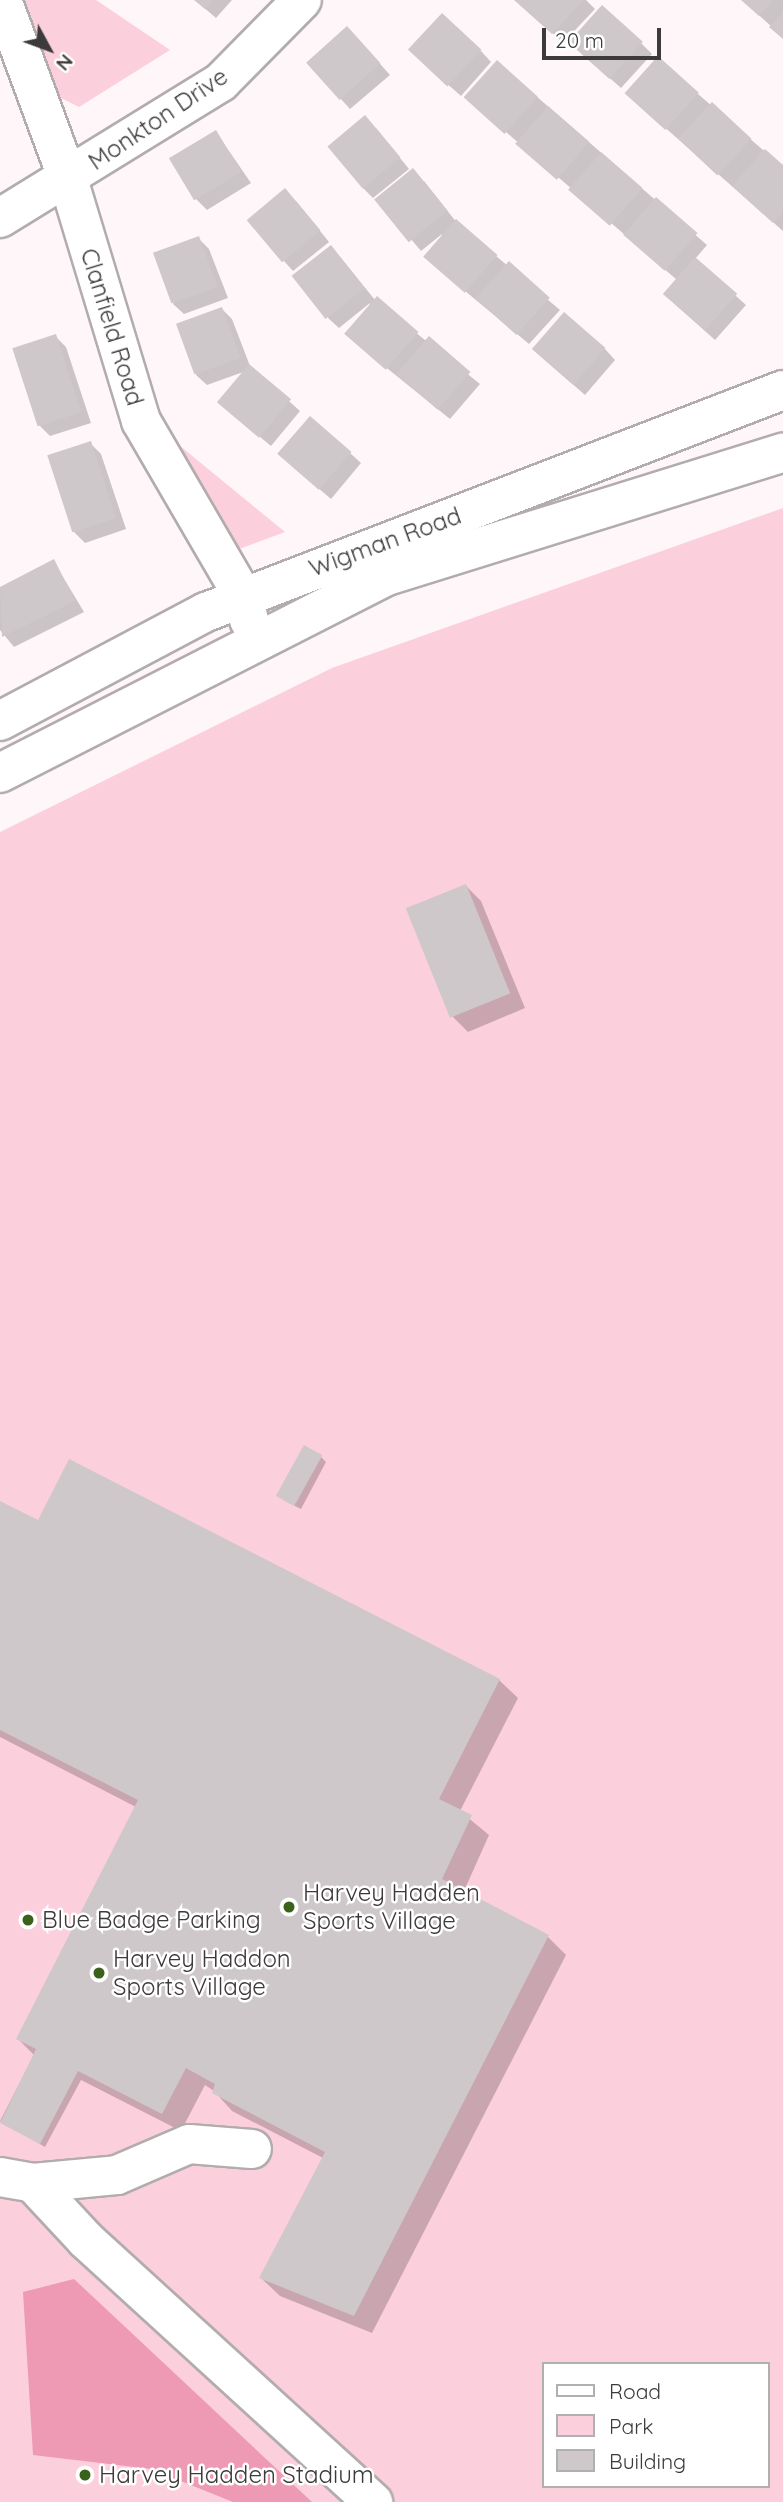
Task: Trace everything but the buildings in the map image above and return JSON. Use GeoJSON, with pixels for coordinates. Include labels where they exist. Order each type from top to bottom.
{"type":"FeatureCollection","features":[{"type":"Feature","properties":{"kind":"street","name":"Clanfield Road"},"geometry":{"type":"LineString","coordinates":[[2,0],[68,179],[141,421],[243,596],[254,639]]}},
{"type":"Feature","properties":{"kind":"street","name":"Monkton Drive"},"geometry":{"type":"LineString","coordinates":[[0,218],[68,179],[221,82],[302,0]]}},
{"type":"Feature","properties":{"kind":"street","name":"Wigman Road"},"geometry":{"type":"LineString","coordinates":[[0,721],[243,596],[783,390]]}},
{"type":"Feature","properties":{"kind":"street","name":"Wigman Road"},"geometry":{"type":"LineString","coordinates":[[0,773],[254,639],[387,576],[783,453]]}},
{"type":"Feature","properties":{"kind":"street"},"geometry":{"type":"LineString","coordinates":[[16,2180],[117,2175],[189,2144],[252,2149]]}},
{"type":"Feature","properties":{"kind":"street"},"geometry":{"type":"LineString","coordinates":[[16,2180],[86,2240],[373,2502]]}},
{"type":"Feature","properties":{"kind":"green space"},"geometry":{"type":"Polygon","coordinates":[[[11,0],[96,0],[170,50],[79,107],[47,91],[11,0]]]}},
{"type":"Feature","properties":{"kind":"green space"},"geometry":{"type":"Polygon","coordinates":[[[163,432],[285,532],[239,549],[222,539],[163,432]]]}},
{"type":"Feature","properties":{"kind":"green space"},"geometry":{"type":"Polygon","coordinates":[[[783,508],[783,2502],[0,2502],[0,832],[332,668],[783,508]]]}},
{"type":"Feature","properties":{"kind":"shaded area"},"geometry":{"type":"Polygon","coordinates":[[[74,2279],[312,2502],[233,2502],[151,2469],[33,2455],[23,2292],[74,2279]]]}},
{"type":"Feature","properties":{"kind":"place","name":"Harvey Hadden Sports Village"},"geometry":{"type":"Point","coordinates":[289,1907]}},
{"type":"Feature","properties":{"kind":"place","name":"Blue Badge Parking"},"geometry":{"type":"Point","coordinates":[28,1920]}},
{"type":"Feature","properties":{"kind":"place","name":"Harvey Haddon Sports Village"},"geometry":{"type":"Point","coordinates":[99,1973]}},
{"type":"Feature","properties":{"kind":"place","name":"Harvey Hadden Stadium"},"geometry":{"type":"Point","coordinates":[85,2475]}}]}
